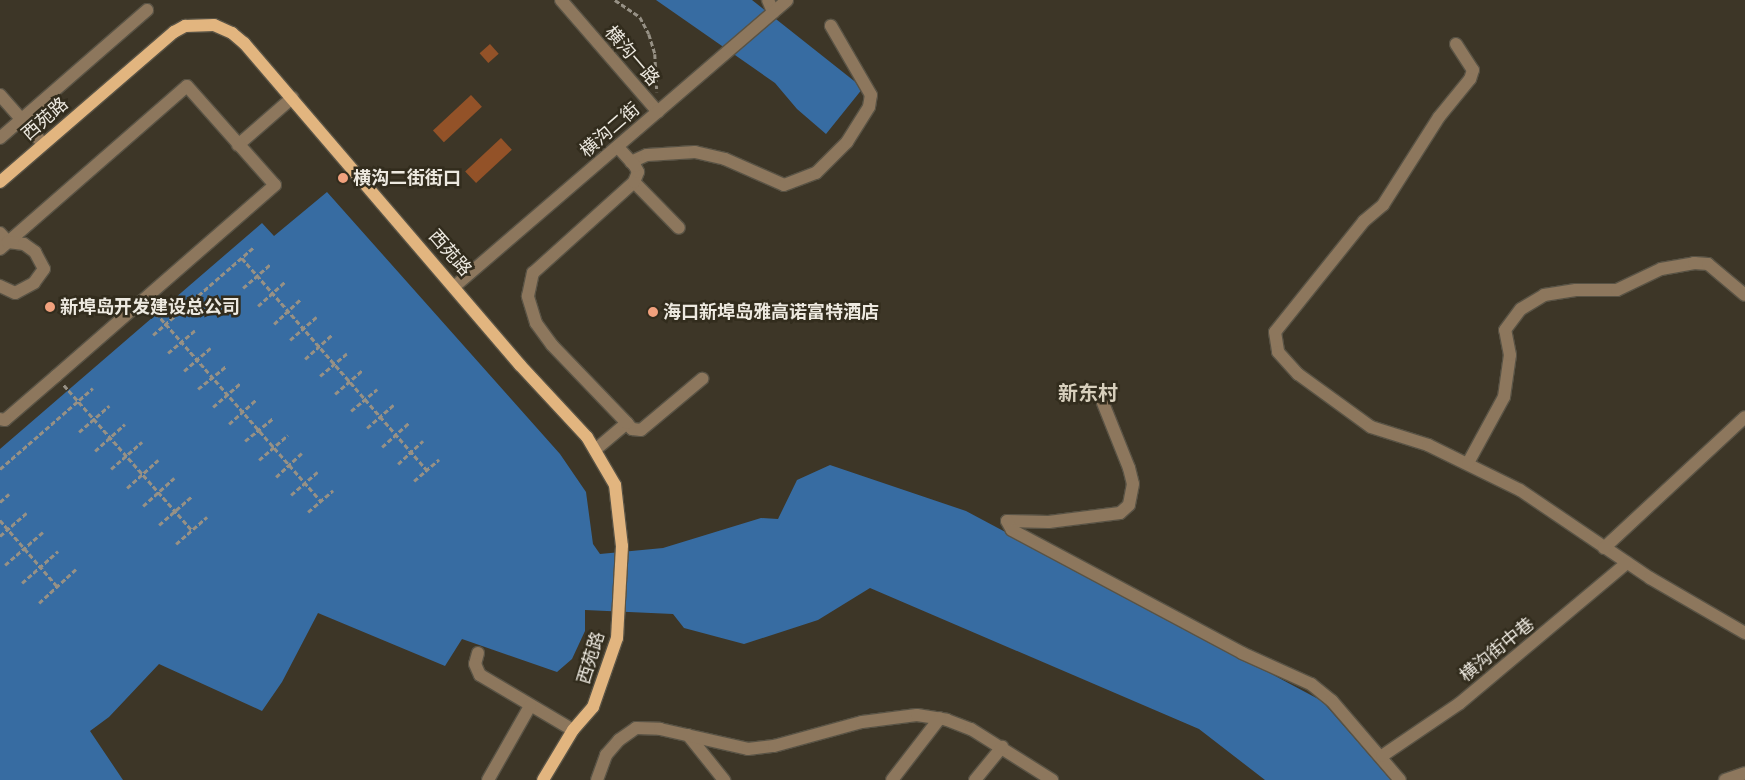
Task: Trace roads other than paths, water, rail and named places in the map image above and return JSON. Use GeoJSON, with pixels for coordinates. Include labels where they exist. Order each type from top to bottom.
{"type":"FeatureCollection","features":[{"type":"Feature","properties":{"kind":"main road","name":"西苑路"},"geometry":{"type":"LineString","coordinates":[[0,182],[161,42],[186,26],[214,25],[232,33],[292,98],[595,450],[615,485],[621,517],[622,546],[617,638],[593,706],[573,730],[543,780]]}},
{"type":"Feature","properties":{"kind":"street","name":"横沟一路"},"geometry":{"type":"LineString","coordinates":[[561,0],[658,112]]}},
{"type":"Feature","properties":{"kind":"street"},"geometry":{"type":"LineString","coordinates":[[768,0],[773,12]]}},
{"type":"Feature","properties":{"kind":"street","name":"横沟二街"},"geometry":{"type":"LineString","coordinates":[[455,286],[787,0]]}},
{"type":"Feature","properties":{"kind":"street"},"geometry":{"type":"LineString","coordinates":[[0,138],[147,10]]}},
{"type":"Feature","properties":{"kind":"street"},"geometry":{"type":"LineString","coordinates":[[631,162],[647,155],[695,152],[725,159],[784,185],[816,173],[847,142],[869,107],[871,95],[831,26]]}},
{"type":"Feature","properties":{"kind":"street"},"geometry":{"type":"LineString","coordinates":[[1456,44],[1472,70],[1470,79],[1438,117],[1383,205],[1364,221],[1275,332],[1278,352],[1298,374],[1371,427],[1428,445],[1520,490],[1627,563],[1745,633]]}},
{"type":"Feature","properties":{"kind":"street"},"geometry":{"type":"LineString","coordinates":[[0,419],[5,420],[145,301],[275,185],[187,86],[3,241]]}},
{"type":"Feature","properties":{"kind":"street"},"geometry":{"type":"LineString","coordinates":[[0,95],[43,144]]}},
{"type":"Feature","properties":{"kind":"street"},"geometry":{"type":"LineString","coordinates":[[238,145],[292,98]]}},
{"type":"Feature","properties":{"kind":"street"},"geometry":{"type":"LineString","coordinates":[[618,147],[638,172],[634,182],[533,273],[528,296],[536,323],[552,345],[632,429],[641,430],[702,380]]}},
{"type":"Feature","properties":{"kind":"street"},"geometry":{"type":"LineString","coordinates":[[634,182],[679,228]]}},
{"type":"Feature","properties":{"kind":"street"},"geometry":{"type":"LineString","coordinates":[[2,292],[15,294],[34,282],[44,268],[29,247],[3,241]]}},
{"type":"Feature","properties":{"kind":"street"},"geometry":{"type":"LineString","coordinates":[[1468,463],[1504,397],[1510,355],[1505,330],[1521,309],[1544,295],[1576,290],[1617,290],[1661,270],[1694,263],[1708,264],[1745,295]]}},
{"type":"Feature","properties":{"kind":"street"},"geometry":{"type":"LineString","coordinates":[[1103,404],[1131,476],[1129,504],[1120,513],[1050,522],[1007,522],[1012,530],[1242,653],[1311,684],[1332,701],[1382,756],[1400,780]]}},
{"type":"Feature","properties":{"kind":"street"},"geometry":{"type":"LineString","coordinates":[[1604,548],[1745,417]]}},
{"type":"Feature","properties":{"kind":"street"},"geometry":{"type":"LineString","coordinates":[[595,450],[627,423]]}},
{"type":"Feature","properties":{"kind":"street","name":"横沟街中巷"},"geometry":{"type":"LineString","coordinates":[[1382,756],[1460,702],[1627,563]]}},
{"type":"Feature","properties":{"kind":"street"},"geometry":{"type":"LineString","coordinates":[[478,654],[475,664],[480,675],[573,730]]}},
{"type":"Feature","properties":{"kind":"street"},"geometry":{"type":"LineString","coordinates":[[488,780],[530,706]]}},
{"type":"Feature","properties":{"kind":"street"},"geometry":{"type":"LineString","coordinates":[[598,780],[606,755],[619,740],[636,728],[688,735],[748,749],[774,746],[831,729],[885,718],[917,714],[940,718],[971,729],[1052,780]]}},
{"type":"Feature","properties":{"kind":"street"},"geometry":{"type":"LineString","coordinates":[[892,780],[940,718]]}},
{"type":"Feature","properties":{"kind":"street"},"geometry":{"type":"LineString","coordinates":[[688,735],[724,780]]}},
{"type":"Feature","properties":{"kind":"street"},"geometry":{"type":"LineString","coordinates":[[975,780],[1002,747]]}},
{"type":"Feature","properties":{"kind":"street"},"geometry":{"type":"LineString","coordinates":[[1724,780],[1745,773]]}},
{"type":"Feature","properties":{"kind":"water"},"geometry":{"type":"Polygon","coordinates":[[[656,0],[752,0],[863,88],[826,134],[797,109],[775,83],[656,0]]]}},
{"type":"Feature","properties":{"kind":"water"},"geometry":{"type":"Polygon","coordinates":[[[327,192],[560,454],[586,492],[593,544],[600,554],[663,548],[761,518],[778,519],[797,480],[830,465],[966,511],[1322,701],[1391,780],[1265,780],[1199,729],[870,588],[818,620],[744,644],[684,628],[673,614],[585,610],[585,631],[572,659],[557,672],[462,639],[445,666],[318,613],[282,682],[262,711],[159,664],[109,717],[90,731],[123,780],[0,780],[0,449],[262,223],[274,236],[327,192]]]}},
{"type":"Feature","properties":{"kind":"place","name":"横沟二街街口"},"geometry":{"type":"Point","coordinates":[343,178]}},
{"type":"Feature","properties":{"kind":"place","name":"新埠岛开发建设总公司"},"geometry":{"type":"Point","coordinates":[50,307]}},
{"type":"Feature","properties":{"kind":"place","name":"海口新埠岛雅高诺富特酒店"},"geometry":{"type":"Point","coordinates":[653,312]}},
{"type":"Feature","properties":{"kind":"district","name":"新东村"},"geometry":{"type":"Point","coordinates":[1088,392]}}]}
